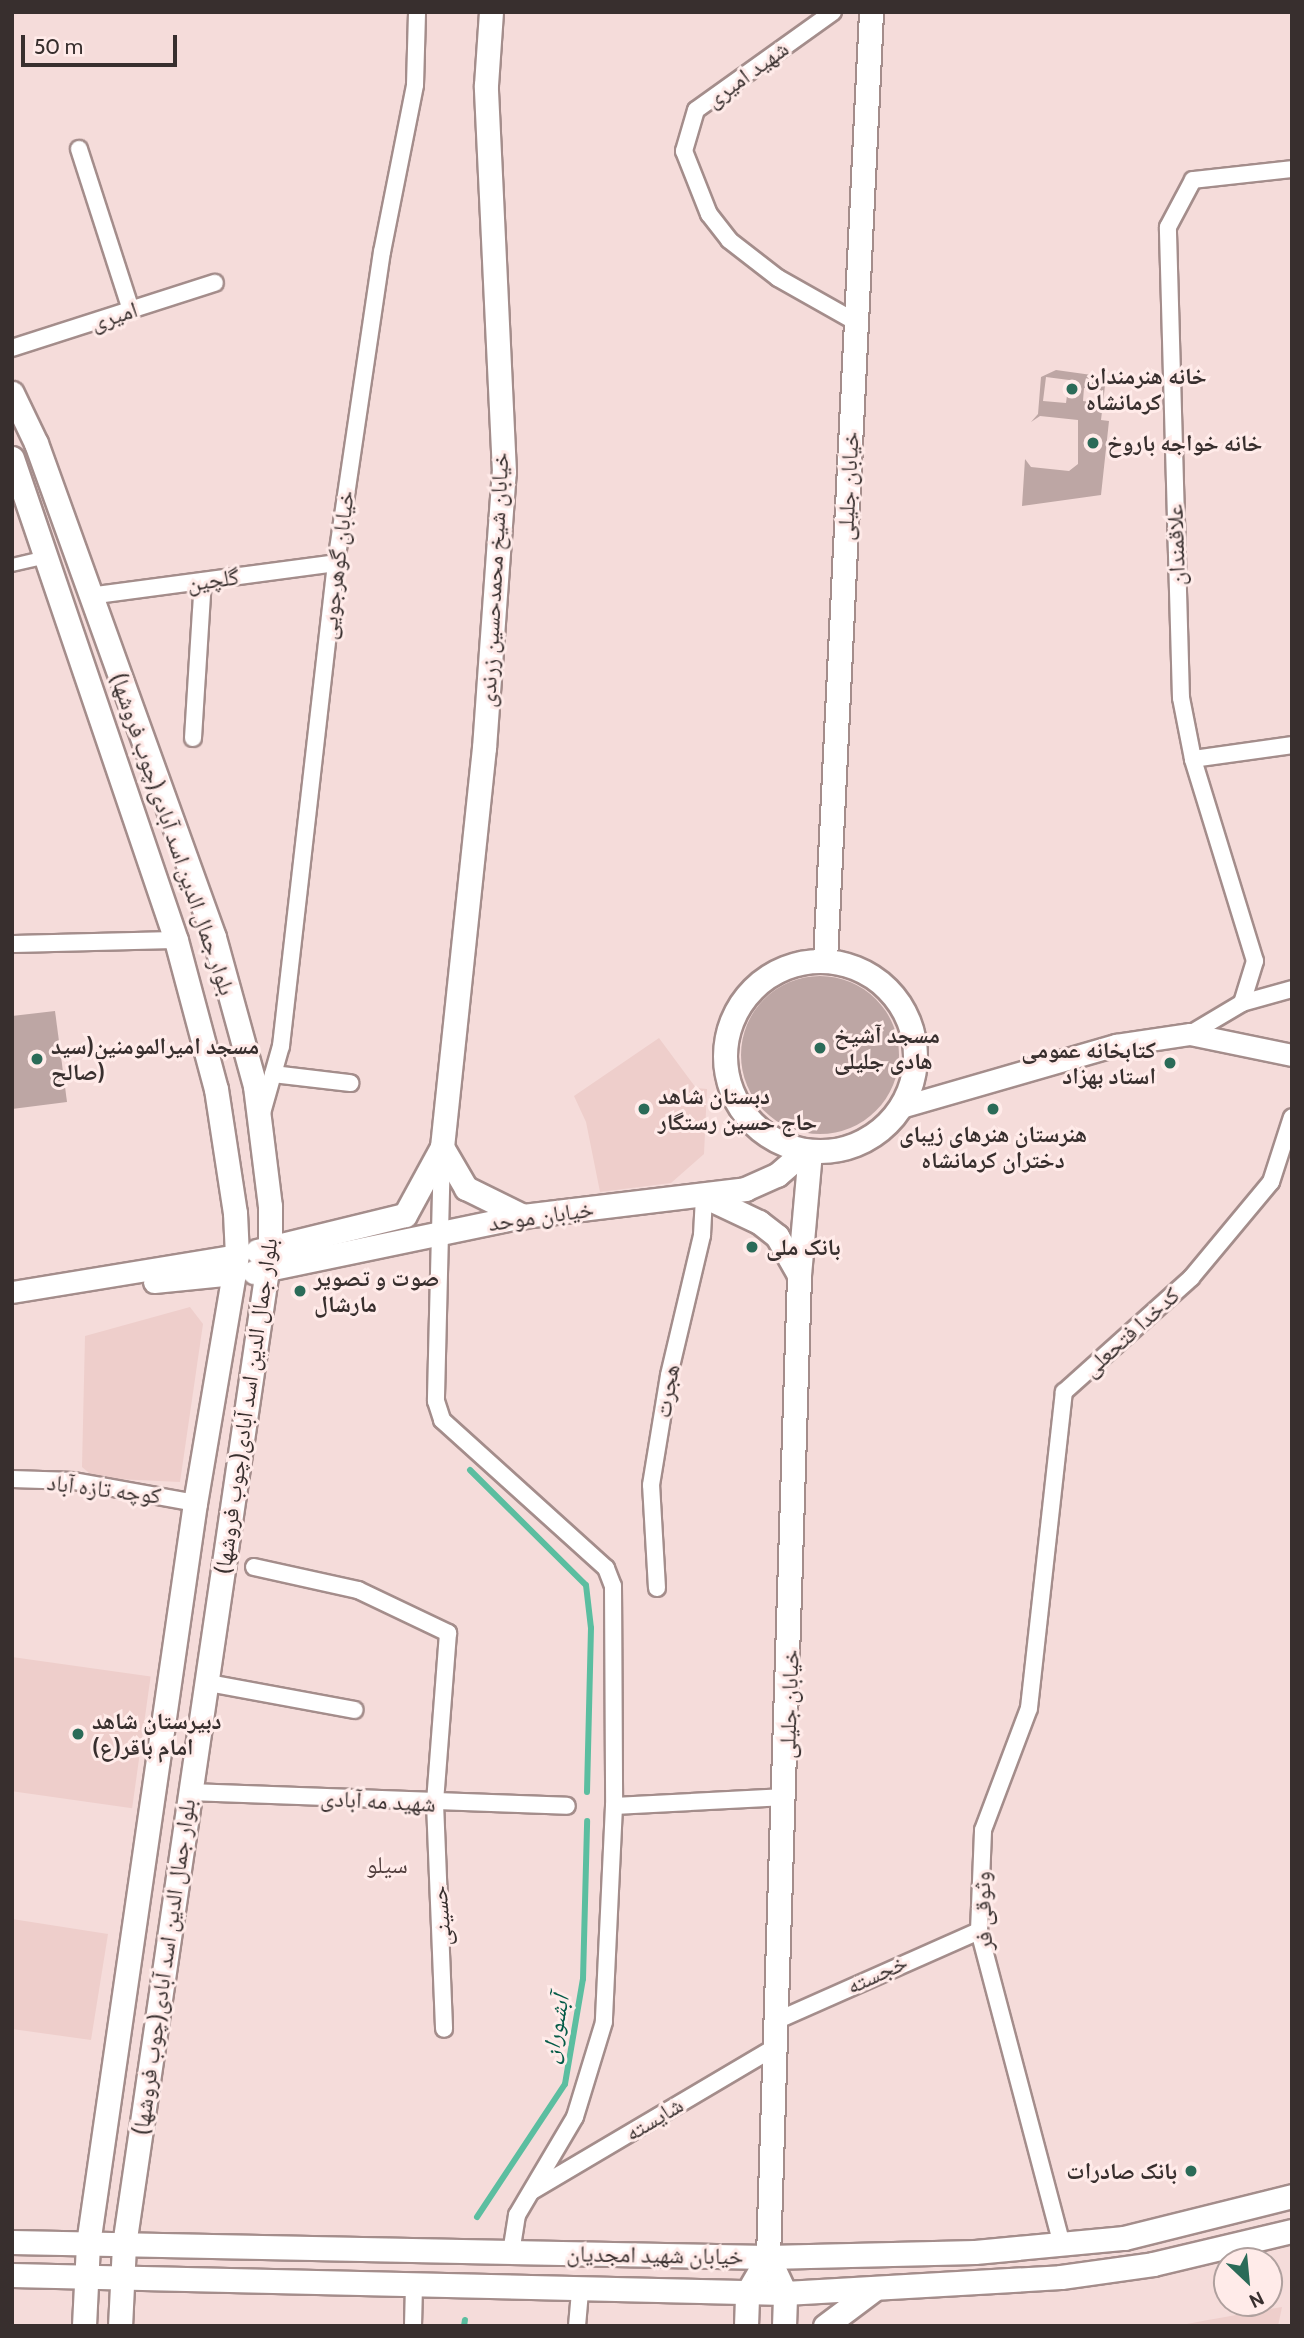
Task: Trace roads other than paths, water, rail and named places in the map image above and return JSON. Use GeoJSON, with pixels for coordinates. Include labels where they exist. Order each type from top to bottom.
{"type":"FeatureCollection","features":[{"type":"Feature","properties":{"kind":"main road","name":"خیابان شیخ محمدحسین زرندی"},"geometry":{"type":"LineString","coordinates":[[269,1260],[393,1221],[414,1205],[442,1147],[484,748],[504,472],[486,85],[491,12]]}},
{"type":"Feature","properties":{"kind":"main road","name":"خیابان جلیلی"},"geometry":{"type":"LineString","coordinates":[[825,960],[871,12]]}},
{"type":"Feature","properties":{"kind":"main road","name":"بلوار جمال الدین اسد آبادی(چوب فروشها)"},"geometry":{"type":"LineString","coordinates":[[12,393],[214,937],[260,1118],[269,1260],[209,1683],[189,1792],[124,2245],[120,2326]]}},
{"type":"Feature","properties":{"kind":"main road","name":"بلوار جمال الدین اسد آبادی(چوب فروشها)"},"geometry":{"type":"LineString","coordinates":[[12,458],[176,940],[216,1089],[235,1264],[195,1503],[88,2244],[84,2326]]}},
{"type":"Feature","properties":{"kind":"main road"},"geometry":{"type":"LineString","coordinates":[[825,960],[853,966],[878,979],[911,1025],[915,1062],[901,1107],[860,1143],[808,1151],[770,1138],[748,1120],[733,1097],[725,1042],[733,1015],[756,985],[797,963],[825,960]]}},
{"type":"Feature","properties":{"kind":"main road"},"geometry":{"type":"LineString","coordinates":[[442,1147],[467,1188],[523,1216]]}},
{"type":"Feature","properties":{"kind":"main road","name":"خیابان جلیلی"},"geometry":{"type":"LineString","coordinates":[[768,2257],[786,1797],[799,1275],[808,1151]]}},
{"type":"Feature","properties":{"kind":"main road","name":"خیابان موحد"},"geometry":{"type":"LineString","coordinates":[[269,1260],[444,1232],[523,1216],[704,1196],[763,1184],[808,1151]]}},
{"type":"Feature","properties":{"kind":"main road"},"geometry":{"type":"LineString","coordinates":[[704,1196],[760,1222],[782,1242],[799,1275]]}},
{"type":"Feature","properties":{"kind":"main road"},"geometry":{"type":"LineString","coordinates":[[235,1264],[269,1260]]}},
{"type":"Feature","properties":{"kind":"main road","name":"خیابان شهید امجدیان"},"geometry":{"type":"LineString","coordinates":[[12,2242],[768,2257],[1062,2245],[1192,2223],[1292,2196]]}},
{"type":"Feature","properties":{"kind":"main road","name":"خیابان شهید امجدیان"},"geometry":{"type":"LineString","coordinates":[[12,2275],[747,2293],[874,2290],[1061,2277],[1153,2264],[1292,2231]]}},
{"type":"Feature","properties":{"kind":"main road"},"geometry":{"type":"LineString","coordinates":[[768,2257],[786,2293],[784,2326]]}},
{"type":"Feature","properties":{"kind":"main road"},"geometry":{"type":"LineString","coordinates":[[746,2326],[747,2293],[768,2257]]}},
{"type":"Feature","properties":{"kind":"main road"},"geometry":{"type":"LineString","coordinates":[[825,2326],[874,2290]]}},
{"type":"Feature","properties":{"kind":"street","name":"خیابان گوهرجویی"},"geometry":{"type":"LineString","coordinates":[[260,1118],[281,1046],[336,563],[382,253],[415,85],[417,12]]}},
{"type":"Feature","properties":{"kind":"street","name":"شهید امیری"},"geometry":{"type":"LineString","coordinates":[[833,12],[696,110],[684,151],[709,214],[729,240],[778,278],[856,322]]}},
{"type":"Feature","properties":{"kind":"street"},"geometry":{"type":"LineString","coordinates":[[79,149],[131,310]]}},
{"type":"Feature","properties":{"kind":"street","name":"علاقمندان"},"geometry":{"type":"LineString","coordinates":[[1242,1003],[1255,961],[1193,759],[1181,698],[1168,227],[1193,180],[1292,169]]}},
{"type":"Feature","properties":{"kind":"street","name":"امیری"},"geometry":{"type":"LineString","coordinates":[[12,348],[215,283]]}},
{"type":"Feature","properties":{"kind":"street"},"geometry":{"type":"LineString","coordinates":[[12,565],[46,557]]}},
{"type":"Feature","properties":{"kind":"street","name":"گلچین"},"geometry":{"type":"LineString","coordinates":[[89,596],[336,563]]}},
{"type":"Feature","properties":{"kind":"street"},"geometry":{"type":"LineString","coordinates":[[193,738],[203,581]]}},
{"type":"Feature","properties":{"kind":"street"},"geometry":{"type":"LineString","coordinates":[[1193,759],[1292,745]]}},
{"type":"Feature","properties":{"kind":"street"},"geometry":{"type":"LineString","coordinates":[[12,944],[176,940]]}},
{"type":"Feature","properties":{"kind":"street"},"geometry":{"type":"LineString","coordinates":[[1190,1034],[1242,1003],[1292,989]]}},
{"type":"Feature","properties":{"kind":"street"},"geometry":{"type":"LineString","coordinates":[[901,1107],[1116,1045],[1190,1034],[1292,1055]]}},
{"type":"Feature","properties":{"kind":"street"},"geometry":{"type":"LineString","coordinates":[[273,1074],[350,1083]]}},
{"type":"Feature","properties":{"kind":"street","name":"کدخدا فتحعلی"},"geometry":{"type":"LineString","coordinates":[[1044,1576],[1064,1392],[1191,1278],[1263,1192],[1292,1117]]}},
{"type":"Feature","properties":{"kind":"street"},"geometry":{"type":"LineString","coordinates":[[442,1147],[444,1232],[436,1401],[442,1420],[606,1567],[613,1586],[614,1806],[604,2022],[575,2117],[517,2216],[511,2252]]}},
{"type":"Feature","properties":{"kind":"street","name":"هجرت"},"geometry":{"type":"LineString","coordinates":[[657,1588],[651,1485],[669,1375],[702,1235],[704,1196]]}},
{"type":"Feature","properties":{"kind":"street"},"geometry":{"type":"LineString","coordinates":[[12,1295],[235,1264]]}},
{"type":"Feature","properties":{"kind":"street","name":"کوچه تازه آباد"},"geometry":{"type":"LineString","coordinates":[[12,1479],[74,1481],[195,1503]]}},
{"type":"Feature","properties":{"kind":"street","name":"حسینی"},"geometry":{"type":"LineString","coordinates":[[254,1567],[359,1590],[448,1633],[435,1803],[444,2029]]}},
{"type":"Feature","properties":{"kind":"street","name":"وثوقی فر"},"geometry":{"type":"LineString","coordinates":[[1044,1576],[1029,1708],[982,1830],[979,1931],[1062,2245]]}},
{"type":"Feature","properties":{"kind":"street"},"geometry":{"type":"LineString","coordinates":[[209,1683],[355,1710]]}},
{"type":"Feature","properties":{"kind":"street","name":"شهید مه آبادی"},"geometry":{"type":"LineString","coordinates":[[189,1792],[567,1806]]}},
{"type":"Feature","properties":{"kind":"street"},"geometry":{"type":"LineString","coordinates":[[614,1806],[786,1797]]}},
{"type":"Feature","properties":{"kind":"street","name":"خجسته"},"geometry":{"type":"LineString","coordinates":[[778,2020],[979,1931]]}},
{"type":"Feature","properties":{"kind":"street","name":"شایسته"},"geometry":{"type":"LineString","coordinates":[[531,2192],[777,2046]]}},
{"type":"Feature","properties":{"kind":"street"},"geometry":{"type":"LineString","coordinates":[[413,2326],[414,2285]]}},
{"type":"Feature","properties":{"kind":"street"},"geometry":{"type":"LineString","coordinates":[[577,2326],[580,2290]]}},
{"type":"Feature","properties":{"kind":"waterway","name":"آبشوران"},"geometry":{"type":"LineString","coordinates":[[470,1470],[586,1585],[591,1628],[587,1792]]}},
{"type":"Feature","properties":{"kind":"waterway","name":"آبشوران"},"geometry":{"type":"LineString","coordinates":[[477,2217],[565,2084],[583,1979],[587,1821]]}},
{"type":"Feature","properties":{"kind":"waterway","name":"آبشوران"},"geometry":{"type":"LineString","coordinates":[[464,2326],[465,2320]]}},
{"type":"Feature","properties":{"kind":"place","name":"خانه هنرمندان کرمانشاه"},"geometry":{"type":"Point","coordinates":[1072,389]}},
{"type":"Feature","properties":{"kind":"place","name":"خانه خواجه باروخ"},"geometry":{"type":"Point","coordinates":[1093,443]}},
{"type":"Feature","properties":{"kind":"place","name":"مسجد آشیخ هادی جلیلی"},"geometry":{"type":"Point","coordinates":[820,1048]}},
{"type":"Feature","properties":{"kind":"place","name":"مسجد امیرالمومنین(سید صالح)"},"geometry":{"type":"Point","coordinates":[37,1059]}},
{"type":"Feature","properties":{"kind":"place","name":"کتابخانه عمومی استاد بهزاد"},"geometry":{"type":"Point","coordinates":[1170,1063]}},
{"type":"Feature","properties":{"kind":"place","name":"دبستان شاهد حاج حسین رستگار"},"geometry":{"type":"Point","coordinates":[644,1109]}},
{"type":"Feature","properties":{"kind":"place","name":"هنرستان هنرهای زیبای دختران کرمانشاه"},"geometry":{"type":"Point","coordinates":[993,1109]}},
{"type":"Feature","properties":{"kind":"place","name":"بانک ملی"},"geometry":{"type":"Point","coordinates":[752,1247]}},
{"type":"Feature","properties":{"kind":"place","name":"صوت و تصویر مارشال"},"geometry":{"type":"Point","coordinates":[300,1291]}},
{"type":"Feature","properties":{"kind":"place","name":"دبیرستان شاهد امام باقر(ع)"},"geometry":{"type":"Point","coordinates":[78,1734]}},
{"type":"Feature","properties":{"kind":"place","name":"بانک صادرات"},"geometry":{"type":"Point","coordinates":[1191,2171]}},
{"type":"Feature","properties":{"kind":"district","name":"سیلو"},"geometry":{"type":"Point","coordinates":[387,1865]}}]}
